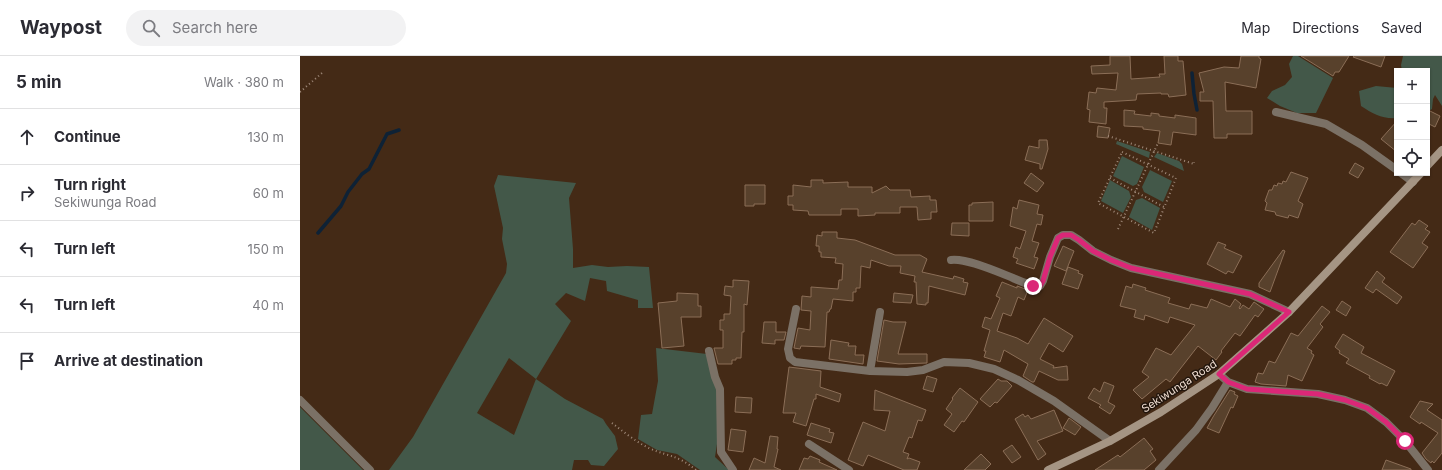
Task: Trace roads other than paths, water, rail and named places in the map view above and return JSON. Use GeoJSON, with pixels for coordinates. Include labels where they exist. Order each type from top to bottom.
{"type":"FeatureCollection","features":[{"type":"Feature","properties":{"kind":"main road"},"geometry":{"type":"LineString","coordinates":[[1430,163],[1442,150]]}},
{"type":"Feature","properties":{"kind":"main road","name":"Sekiwunga Road"},"geometry":{"type":"LineString","coordinates":[[1048,470],[1110,441],[1161,412],[1219,374],[1289,312],[1418,176]]}},
{"type":"Feature","properties":{"kind":"street"},"geometry":{"type":"LineString","coordinates":[[1276,112],[1326,124],[1362,145],[1394,168]]}},
{"type":"Feature","properties":{"kind":"street"},"geometry":{"type":"LineString","coordinates":[[1405,176],[1413,182]]}},
{"type":"Feature","properties":{"kind":"street"},"geometry":{"type":"LineString","coordinates":[[951,260],[959,259],[1033,286],[1040,286],[1058,238],[1063,235],[1071,235],[1093,251],[1131,268],[1250,294],[1289,312]]}},
{"type":"Feature","properties":{"kind":"street"},"geometry":{"type":"LineString","coordinates":[[796,309],[788,349],[790,358],[795,362],[870,371],[907,372],[923,370],[944,362],[969,363],[994,369],[1018,380],[1054,402],[1110,441]]}},
{"type":"Feature","properties":{"kind":"street"},"geometry":{"type":"LineString","coordinates":[[870,371],[880,312]]}},
{"type":"Feature","properties":{"kind":"street"},"geometry":{"type":"LineString","coordinates":[[709,351],[715,378],[720,389],[721,452],[723,458],[733,470]]}},
{"type":"Feature","properties":{"kind":"street"},"geometry":{"type":"LineString","coordinates":[[1219,374],[1228,382],[1247,389],[1318,394],[1345,400],[1367,408],[1386,422],[1405,441],[1423,466],[1428,470]]}},
{"type":"Feature","properties":{"kind":"street"},"geometry":{"type":"LineString","coordinates":[[1159,470],[1196,430],[1228,382]]}},
{"type":"Feature","properties":{"kind":"street"},"geometry":{"type":"LineString","coordinates":[[300,400],[370,470]]}},
{"type":"Feature","properties":{"kind":"street"},"geometry":{"type":"LineString","coordinates":[[810,444],[849,470]]}},
{"type":"Feature","properties":{"kind":"waterway"},"geometry":{"type":"LineString","coordinates":[[1192,73],[1197,110]]}},
{"type":"Feature","properties":{"kind":"waterway"},"geometry":{"type":"LineString","coordinates":[[318,233],[341,206],[348,192],[362,174],[369,169],[387,134],[399,130]]}}]}
